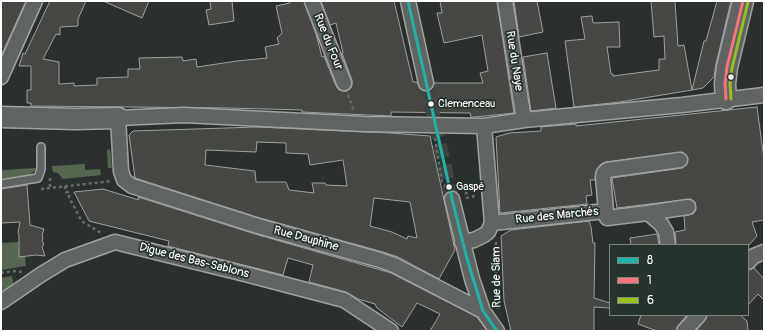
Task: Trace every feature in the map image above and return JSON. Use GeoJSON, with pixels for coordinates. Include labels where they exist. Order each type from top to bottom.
{"type":"FeatureCollection","features":[{"type":"Feature","properties":{"kind":"street"},"geometry":{"type":"LineString","coordinates":[[1,77],[35,1]]}},
{"type":"Feature","properties":{"kind":"street","name":"Rue du Four"},"geometry":{"type":"LineString","coordinates":[[312,1],[344,83]]}},
{"type":"Feature","properties":{"kind":"street"},"geometry":{"type":"LineString","coordinates":[[408,1],[426,83]]}},
{"type":"Feature","properties":{"kind":"street","name":"Rue du Naye"},"geometry":{"type":"LineString","coordinates":[[505,1],[524,120]]}},
{"type":"Feature","properties":{"kind":"street"},"geometry":{"type":"LineString","coordinates":[[726,99],[725,84],[727,67],[743,1]]}},
{"type":"Feature","properties":{"kind":"street"},"geometry":{"type":"LineString","coordinates":[[1,117],[75,119],[184,115],[432,126],[484,126],[524,120],[682,105],[764,95]]}},
{"type":"Feature","properties":{"kind":"street"},"geometry":{"type":"LineString","coordinates":[[118,118],[121,170],[124,180]]}},
{"type":"Feature","properties":{"kind":"street"},"geometry":{"type":"LineString","coordinates":[[484,126],[496,223]]}},
{"type":"Feature","properties":{"kind":"street"},"geometry":{"type":"LineString","coordinates":[[606,211],[603,177],[607,170],[680,160]]}},
{"type":"Feature","properties":{"kind":"street","name":"Rue Dauphine"},"geometry":{"type":"LineString","coordinates":[[124,180],[132,186],[251,224],[394,265],[483,311]]}},
{"type":"Feature","properties":{"kind":"street"},"geometry":{"type":"LineString","coordinates":[[454,194],[462,242],[472,279],[483,311],[497,331]]}},
{"type":"Feature","properties":{"kind":"street","name":"Rue des Marchés"},"geometry":{"type":"LineString","coordinates":[[496,223],[606,211],[607,218],[648,214],[688,207]]}},
{"type":"Feature","properties":{"kind":"street"},"geometry":{"type":"LineString","coordinates":[[648,214],[661,224],[666,232],[668,244]]}},
{"type":"Feature","properties":{"kind":"street","name":"Rue de Siam"},"geometry":{"type":"LineString","coordinates":[[462,242],[474,240],[484,235],[496,223]]}},
{"type":"Feature","properties":{"kind":"street"},"geometry":{"type":"LineString","coordinates":[[1,302],[65,260],[86,251],[115,242]]}},
{"type":"Feature","properties":{"kind":"street","name":"Digue des Bas-Sablons"},"geometry":{"type":"LineString","coordinates":[[115,242],[344,300],[391,331]]}},
{"type":"Feature","properties":{"kind":"street"},"geometry":{"type":"LineString","coordinates":[[749,261],[754,256],[764,252]]}},
{"type":"Feature","properties":{"kind":"street"},"geometry":{"type":"LineString","coordinates":[[684,331],[698,316]]}},
{"type":"Feature","properties":{"kind":"lane"},"geometry":{"type":"LineString","coordinates":[[1,184],[38,178],[41,169],[41,146]]}},
{"type":"Feature","properties":{"kind":"path"},"geometry":{"type":"LineString","coordinates":[[344,83],[356,114]]}},
{"type":"Feature","properties":{"kind":"path"},"geometry":{"type":"LineString","coordinates":[[432,126],[442,183],[454,194],[466,194],[476,185],[477,187]]}},
{"type":"Feature","properties":{"kind":"path"},"geometry":{"type":"LineString","coordinates":[[35,190],[124,180]]}},
{"type":"Feature","properties":{"kind":"path"},"geometry":{"type":"LineString","coordinates":[[65,186],[66,192],[69,192],[69,198],[83,222],[115,242]]}},
{"type":"Feature","properties":{"kind":"path","name":"Rue de Siam"},"geometry":{"type":"LineString","coordinates":[[496,223],[496,286],[498,316]]}},
{"type":"Feature","properties":{"kind":"green space"},"geometry":{"type":"Polygon","coordinates":[[[110,149],[112,168],[108,168],[107,150],[110,149]]]}},
{"type":"Feature","properties":{"kind":"green space"},"geometry":{"type":"Polygon","coordinates":[[[85,164],[85,170],[100,169],[101,175],[63,179],[58,173],[53,172],[52,166],[85,164]]]}},
{"type":"Feature","properties":{"kind":"green space"},"geometry":{"type":"Polygon","coordinates":[[[36,168],[35,171],[29,175],[1,179],[1,170],[36,168]]]}},
{"type":"Feature","properties":{"kind":"green space"},"geometry":{"type":"Polygon","coordinates":[[[19,242],[18,246],[21,256],[25,256],[26,266],[1,270],[1,243],[19,242]]]}},
{"type":"Feature","properties":{"kind":"green space"},"geometry":{"type":"Polygon","coordinates":[[[12,276],[14,289],[1,292],[1,278],[12,276]]]}},
{"type":"Feature","properties":{"kind":"building"},"geometry":{"type":"Polygon","coordinates":[[[1,1],[26,1],[1,56],[1,1]]]}},
{"type":"Feature","properties":{"kind":"building"},"geometry":{"type":"Polygon","coordinates":[[[50,1],[86,1],[78,19],[78,26],[60,27],[60,35],[56,34],[43,59],[59,62],[59,84],[74,83],[74,86],[97,85],[97,78],[128,77],[128,69],[140,69],[139,58],[182,57],[183,61],[196,59],[197,67],[267,58],[265,47],[279,44],[277,38],[282,33],[276,6],[290,3],[289,1],[304,1],[316,34],[322,57],[324,56],[336,86],[339,90],[347,91],[351,88],[352,80],[342,53],[336,23],[330,25],[321,1],[394,1],[413,82],[417,82],[420,89],[427,91],[432,89],[434,83],[483,83],[480,73],[488,71],[482,35],[444,43],[437,13],[442,13],[440,1],[497,1],[514,113],[471,117],[470,113],[391,112],[391,116],[302,112],[302,110],[31,106],[31,103],[27,103],[27,90],[31,90],[31,66],[19,66],[23,53],[25,54],[50,1]]]}},
{"type":"Feature","properties":{"kind":"building"},"geometry":{"type":"Polygon","coordinates":[[[103,1],[149,1],[142,18],[103,1]]]}},
{"type":"Feature","properties":{"kind":"building"},"geometry":{"type":"Polygon","coordinates":[[[210,1],[232,1],[234,21],[209,25],[206,10],[211,9],[210,1]]]}},
{"type":"Feature","properties":{"kind":"building"},"geometry":{"type":"Polygon","coordinates":[[[514,1],[537,1],[543,32],[519,37],[514,1]]]}},
{"type":"Feature","properties":{"kind":"building"},"geometry":{"type":"Polygon","coordinates":[[[651,1],[675,1],[678,46],[684,45],[692,90],[620,102],[574,107],[565,41],[585,39],[581,17],[592,16],[593,23],[619,22],[620,47],[607,47],[611,74],[613,74],[613,76],[659,70],[659,59],[665,59],[664,36],[654,37],[651,1]]]}},
{"type":"Feature","properties":{"kind":"building"},"geometry":{"type":"Polygon","coordinates":[[[717,1],[731,1],[714,77],[703,88],[692,90],[704,41],[706,41],[717,1]]]}},
{"type":"Feature","properties":{"kind":"building"},"geometry":{"type":"Polygon","coordinates":[[[547,53],[556,108],[531,111],[523,57],[547,53]]]}},
{"type":"Feature","properties":{"kind":"building"},"geometry":{"type":"Polygon","coordinates":[[[757,107],[764,159],[764,220],[752,222],[757,236],[749,245],[676,244],[675,232],[685,230],[684,216],[693,214],[696,210],[695,202],[691,199],[617,208],[612,178],[682,168],[685,166],[688,159],[683,152],[606,162],[601,164],[596,171],[595,180],[590,180],[592,195],[586,196],[587,204],[500,213],[496,137],[509,133],[541,131],[541,127],[576,124],[576,126],[757,107]]]}},
{"type":"Feature","properties":{"kind":"building"},"geometry":{"type":"Polygon","coordinates":[[[257,127],[430,136],[455,250],[439,279],[398,257],[383,252],[260,218],[135,178],[129,135],[133,131],[257,127]],[[257,142],[256,152],[206,150],[205,165],[255,171],[256,182],[286,182],[289,190],[314,193],[312,183],[347,186],[343,160],[310,165],[308,154],[286,153],[286,143],[257,142]],[[374,198],[370,226],[392,232],[407,239],[408,236],[417,238],[410,202],[374,198]]]}},
{"type":"Feature","properties":{"kind":"building"},"geometry":{"type":"Polygon","coordinates":[[[27,185],[30,225],[44,229],[42,241],[44,244],[42,247],[45,256],[36,255],[19,257],[18,233],[20,222],[1,223],[1,189],[27,185]]]}},
{"type":"Feature","properties":{"kind":"building"},"geometry":{"type":"Polygon","coordinates":[[[103,189],[139,200],[138,197],[255,234],[391,273],[477,317],[487,331],[430,331],[440,314],[417,303],[402,327],[377,308],[375,304],[358,299],[346,292],[309,282],[313,265],[288,258],[283,275],[168,246],[169,241],[89,221],[74,192],[103,189]]]}},
{"type":"Feature","properties":{"kind":"building"},"geometry":{"type":"Polygon","coordinates":[[[589,221],[593,243],[595,243],[594,298],[609,303],[609,308],[594,307],[594,331],[511,331],[504,301],[501,236],[511,230],[589,221]]]}},
{"type":"Feature","properties":{"kind":"building"},"geometry":{"type":"Polygon","coordinates":[[[657,234],[659,244],[631,244],[630,238],[657,234]]]}},
{"type":"Feature","properties":{"kind":"building"},"geometry":{"type":"Polygon","coordinates":[[[754,268],[764,279],[764,300],[758,294],[749,304],[749,270],[754,268]]]}},
{"type":"Feature","properties":{"kind":"building"},"geometry":{"type":"Polygon","coordinates":[[[641,316],[686,316],[676,331],[657,331],[638,324],[641,316]]]}},
{"type":"Feature","properties":{"kind":"building"},"geometry":{"type":"Polygon","coordinates":[[[707,316],[741,316],[747,321],[748,331],[696,331],[707,316]]]}},
{"type":"Feature","properties":{"kind":"tunnel"},"geometry":{"type":"LineString","coordinates":[[426,83],[452,199]]}},
{"type":"Feature","properties":{"kind":"transit line","name":"8"},"geometry":{"type":"LineString","coordinates":[[408,1],[466,255],[483,311],[497,331]]}},
{"type":"Feature","properties":{"kind":"transit line","name":"1"},"geometry":{"type":"LineString","coordinates":[[726,99],[725,84],[727,67],[743,1]]}},
{"type":"Feature","properties":{"kind":"transit line","name":"6"},"geometry":{"type":"LineString","coordinates":[[731,99],[730,84],[732,68],[748,2]]}},
{"type":"Feature","properties":{"kind":"place","name":"Clemenceau"},"geometry":{"type":"Point","coordinates":[431,104]}},
{"type":"Feature","properties":{"kind":"place","name":"Gaspé"},"geometry":{"type":"Point","coordinates":[449,187]}}]}
